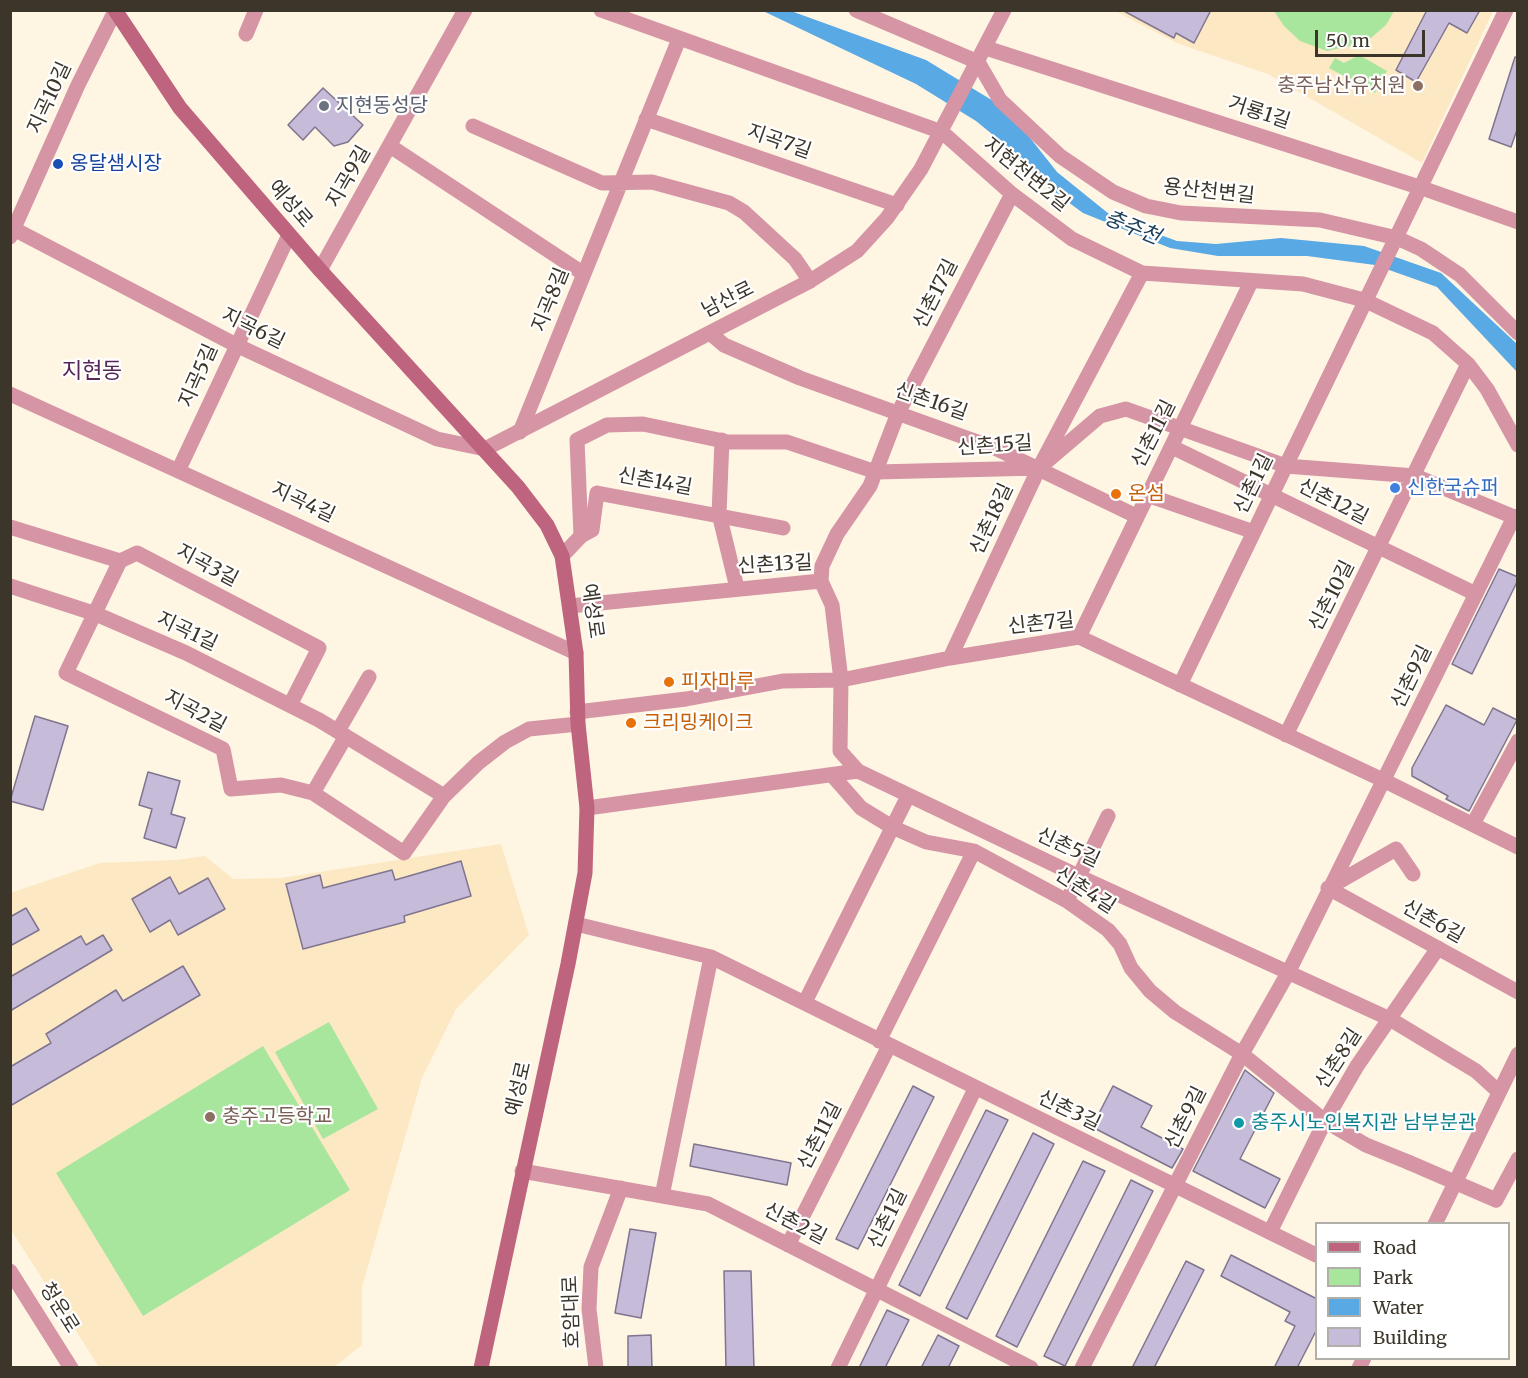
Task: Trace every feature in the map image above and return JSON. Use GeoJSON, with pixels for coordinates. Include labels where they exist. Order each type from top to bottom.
{"type":"FeatureCollection","features":[{"type":"Feature","properties":{"kind":"main road","name":"예성로"},"geometry":{"type":"LineString","coordinates":[[115,11],[180,108],[320,270],[485,449],[547,525],[562,556],[576,653],[578,718],[587,808],[585,873],[481,1368]]}},
{"type":"Feature","properties":{"kind":"street"},"geometry":{"type":"LineString","coordinates":[[246,34],[256,10]]}},
{"type":"Feature","properties":{"kind":"street","name":"지곡9길"},"geometry":{"type":"LineString","coordinates":[[320,270],[465,10]]}},
{"type":"Feature","properties":{"kind":"street","name":"지현천변2길"},"geometry":{"type":"LineString","coordinates":[[601,10],[942,132],[1012,194],[1072,239],[1142,273],[1303,284],[1364,300],[1433,333],[1468,364],[1487,389],[1518,445]]}},
{"type":"Feature","properties":{"kind":"street"},"geometry":{"type":"LineString","coordinates":[[856,10],[978,62],[1004,10]]}},
{"type":"Feature","properties":{"kind":"street","name":"신촌1길"},"geometry":{"type":"LineString","coordinates":[[1180,685],[1506,10]]}},
{"type":"Feature","properties":{"kind":"street","name":"지곡10길"},"geometry":{"type":"LineString","coordinates":[[11,230],[115,11]]}},
{"type":"Feature","properties":{"kind":"street","name":"지곡8길"},"geometry":{"type":"LineString","coordinates":[[520,432],[679,39]]}},
{"type":"Feature","properties":{"kind":"street","name":"거룡1길"},"geometry":{"type":"LineString","coordinates":[[986,48],[1422,188],[1518,222]]}},
{"type":"Feature","properties":{"kind":"street","name":"남산로"},"geometry":{"type":"LineString","coordinates":[[485,449],[810,281],[857,252],[897,205],[942,132],[978,62]]}},
{"type":"Feature","properties":{"kind":"street","name":"용산천변길"},"geometry":{"type":"LineString","coordinates":[[978,62],[1000,100],[1060,156],[1113,192],[1146,206],[1181,213],[1320,220],[1397,238],[1421,249],[1460,274],[1518,333]]}},
{"type":"Feature","properties":{"kind":"street","name":"지곡7길"},"geometry":{"type":"LineString","coordinates":[[646,119],[897,205]]}},
{"type":"Feature","properties":{"kind":"street"},"geometry":{"type":"LineString","coordinates":[[473,126],[602,183],[652,182],[729,203],[744,212],[795,259],[810,281]]}},
{"type":"Feature","properties":{"kind":"street"},"geometry":{"type":"LineString","coordinates":[[390,146],[584,274]]}},
{"type":"Feature","properties":{"kind":"street","name":"신촌17길"},"geometry":{"type":"LineString","coordinates":[[821,581],[822,566],[837,534],[870,486],[898,413],[1012,194]]}},
{"type":"Feature","properties":{"kind":"street","name":"지곡6길"},"geometry":{"type":"LineString","coordinates":[[11,230],[236,345],[437,439],[485,449]]}},
{"type":"Feature","properties":{"kind":"street","name":"지곡5길"},"geometry":{"type":"LineString","coordinates":[[179,470],[289,235]]}},
{"type":"Feature","properties":{"kind":"street","name":"신촌18길"},"geometry":{"type":"LineString","coordinates":[[950,658],[1040,468],[1142,273]]}},
{"type":"Feature","properties":{"kind":"street","name":"신촌11길"},"geometry":{"type":"LineString","coordinates":[[1079,637],[1251,282]]}},
{"type":"Feature","properties":{"kind":"street","name":"신촌16길"},"geometry":{"type":"LineString","coordinates":[[710,333],[724,345],[800,378],[975,440],[1040,468],[1136,516]]}},
{"type":"Feature","properties":{"kind":"street","name":"신촌10길"},"geometry":{"type":"LineString","coordinates":[[1286,735],[1468,364]]}},
{"type":"Feature","properties":{"kind":"street","name":"지곡4길"},"geometry":{"type":"LineString","coordinates":[[10,394],[576,653]]}},
{"type":"Feature","properties":{"kind":"street","name":"신촌15길"},"geometry":{"type":"LineString","coordinates":[[581,536],[577,440],[607,425],[643,424],[722,440],[787,442],[876,472],[1040,468],[1100,416],[1126,409],[1286,466],[1415,476],[1516,517]]}},
{"type":"Feature","properties":{"kind":"street","name":"신촌14길"},"geometry":{"type":"LineString","coordinates":[[722,440],[719,514],[737,588]]}},
{"type":"Feature","properties":{"kind":"street","name":"신촌12길"},"geometry":{"type":"LineString","coordinates":[[1172,447],[1476,594]]}},
{"type":"Feature","properties":{"kind":"street","name":"신촌14길"},"geometry":{"type":"LineString","coordinates":[[581,536],[592,530],[597,493],[719,514],[783,528]]}},
{"type":"Feature","properties":{"kind":"street"},"geometry":{"type":"LineString","coordinates":[[1147,495],[1254,532]]}},
{"type":"Feature","properties":{"kind":"street","name":"신촌9길"},"geometry":{"type":"LineString","coordinates":[[1082,1368],[1242,1054],[1288,972],[1328,888],[1385,780],[1516,517]]}},
{"type":"Feature","properties":{"kind":"street","name":"지곡3길"},"geometry":{"type":"LineString","coordinates":[[10,527],[120,561],[137,553],[319,648],[290,705]]}},
{"type":"Feature","properties":{"kind":"street"},"geometry":{"type":"LineString","coordinates":[[562,556],[581,536]]}},
{"type":"Feature","properties":{"kind":"street"},"geometry":{"type":"LineString","coordinates":[[96,614],[120,561]]}},
{"type":"Feature","properties":{"kind":"street","name":"신촌13길"},"geometry":{"type":"LineString","coordinates":[[570,606],[821,581],[832,605],[841,680],[840,751],[858,771]]}},
{"type":"Feature","properties":{"kind":"street","name":"지곡1길"},"geometry":{"type":"LineString","coordinates":[[10,586],[96,614],[186,653],[290,705],[444,796]]}},
{"type":"Feature","properties":{"kind":"street","name":"지곡2길"},"geometry":{"type":"LineString","coordinates":[[96,614],[66,673],[223,748],[231,789],[281,785],[313,793],[404,853],[444,796]]}},
{"type":"Feature","properties":{"kind":"street","name":"신촌7길"},"geometry":{"type":"LineString","coordinates":[[578,718],[783,681],[841,680],[950,658],[1079,637],[1385,780],[1518,847]]}},
{"type":"Feature","properties":{"kind":"street"},"geometry":{"type":"LineString","coordinates":[[313,793],[369,678]]}},
{"type":"Feature","properties":{"kind":"street"},"geometry":{"type":"LineString","coordinates":[[444,796],[478,763],[505,742],[529,729],[578,718]]}},
{"type":"Feature","properties":{"kind":"street"},"geometry":{"type":"LineString","coordinates":[[1473,824],[1518,741]]}},
{"type":"Feature","properties":{"kind":"street"},"geometry":{"type":"LineString","coordinates":[[587,808],[858,771]]}},
{"type":"Feature","properties":{"kind":"street","name":"신촌5길"},"geometry":{"type":"LineString","coordinates":[[858,771],[1078,876],[1390,1019],[1476,1071],[1499,1092]]}},
{"type":"Feature","properties":{"kind":"street","name":"신촌4길"},"geometry":{"type":"LineString","coordinates":[[832,775],[861,808],[892,827],[926,842],[974,851],[1067,901],[1108,930],[1120,944],[1131,968],[1150,991],[1175,1012],[1242,1054],[1325,1121],[1366,1145],[1496,1200],[1518,1159]]}},
{"type":"Feature","properties":{"kind":"street"},"geometry":{"type":"LineString","coordinates":[[805,1002],[908,796]]}},
{"type":"Feature","properties":{"kind":"street"},"geometry":{"type":"LineString","coordinates":[[1067,901],[1108,816]]}},
{"type":"Feature","properties":{"kind":"street"},"geometry":{"type":"LineString","coordinates":[[1328,888],[1396,849],[1413,874]]}},
{"type":"Feature","properties":{"kind":"street","name":"신촌11길"},"geometry":{"type":"LineString","coordinates":[[788,1245],[974,851]]}},
{"type":"Feature","properties":{"kind":"street","name":"신촌6길"},"geometry":{"type":"LineString","coordinates":[[1328,888],[1518,992]]}},
{"type":"Feature","properties":{"kind":"street","name":"신촌3길"},"geometry":{"type":"LineString","coordinates":[[576,924],[711,957],[975,1089],[1315,1254]]}},
{"type":"Feature","properties":{"kind":"street","name":"신촌8길"},"geometry":{"type":"LineString","coordinates":[[1270,1232],[1325,1121],[1357,1066],[1438,948]]}},
{"type":"Feature","properties":{"kind":"street"},"geometry":{"type":"LineString","coordinates":[[662,1196],[711,957]]}},
{"type":"Feature","properties":{"kind":"street"},"geometry":{"type":"LineString","coordinates":[[1436,1222],[1518,1054]]}},
{"type":"Feature","properties":{"kind":"street","name":"신촌1길"},"geometry":{"type":"LineString","coordinates":[[838,1368],[975,1089]]}},
{"type":"Feature","properties":{"kind":"street","name":"신촌2길"},"geometry":{"type":"LineString","coordinates":[[522,1171],[708,1204],[1031,1368]]}},
{"type":"Feature","properties":{"kind":"street","name":"호암대로"},"geometry":{"type":"LineString","coordinates":[[596,1368],[589,1309],[591,1267],[621,1188]]}},
{"type":"Feature","properties":{"kind":"street","name":"청운로"},"geometry":{"type":"LineString","coordinates":[[10,1271],[71,1368]]}},
{"type":"Feature","properties":{"kind":"shaded area"},"geometry":{"type":"Polygon","coordinates":[[[1115,11],[1493,11],[1422,163],[1268,74],[1179,44],[1115,11]]]}},
{"type":"Feature","properties":{"kind":"shaded area","name":"충주고등학교"},"geometry":{"type":"Polygon","coordinates":[[[501,844],[529,935],[456,1009],[422,1078],[362,1287],[362,1345],[334,1367],[99,1367],[11,1230],[10,893],[100,863],[177,860],[205,856],[233,879],[281,878],[501,844]]]}},
{"type":"Feature","properties":{"kind":"green space"},"geometry":{"type":"Polygon","coordinates":[[[1274,11],[1394,11],[1386,25],[1365,43],[1327,51],[1300,41],[1284,26],[1274,11]]]}},
{"type":"Feature","properties":{"kind":"green space"},"geometry":{"type":"Polygon","coordinates":[[[1359,55],[1387,71],[1375,93],[1329,68],[1335,58],[1344,63],[1359,55]]]}},
{"type":"Feature","properties":{"kind":"green space"},"geometry":{"type":"Polygon","coordinates":[[[329,1022],[378,1109],[323,1139],[275,1052],[329,1022]]]}},
{"type":"Feature","properties":{"kind":"green space"},"geometry":{"type":"Polygon","coordinates":[[[263,1046],[350,1190],[143,1316],[56,1173],[263,1046]]]}},
{"type":"Feature","properties":{"kind":"water","name":"충주천"},"geometry":{"type":"Polygon","coordinates":[[[763,11],[791,11],[926,60],[1008,110],[1057,172],[1114,218],[1177,241],[1216,244],[1281,238],[1364,246],[1441,273],[1517,344],[1517,372],[1437,287],[1375,265],[1307,256],[1218,256],[1170,248],[1083,213],[1045,185],[1009,148],[976,121],[916,84],[763,11]]]}},
{"type":"Feature","properties":{"kind":"building"},"geometry":{"type":"Polygon","coordinates":[[[1122,10],[1211,10],[1194,43],[1176,33],[1174,38],[1122,10]]]}},
{"type":"Feature","properties":{"kind":"building"},"geometry":{"type":"Polygon","coordinates":[[[1427,10],[1480,10],[1467,33],[1449,23],[1416,82],[1396,70],[1427,10]]]}},
{"type":"Feature","properties":{"kind":"building"},"geometry":{"type":"Polygon","coordinates":[[[1515,57],[1518,58],[1518,127],[1511,147],[1489,139],[1515,57]]]}},
{"type":"Feature","properties":{"kind":"building","name":"지현동성당"},"geometry":{"type":"Polygon","coordinates":[[[323,88],[363,125],[348,142],[334,146],[315,127],[303,140],[288,125],[323,88]]]}},
{"type":"Feature","properties":{"kind":"building"},"geometry":{"type":"Polygon","coordinates":[[[1499,569],[1518,577],[1518,580],[1472,674],[1452,664],[1499,569]]]}},
{"type":"Feature","properties":{"kind":"building"},"geometry":{"type":"Polygon","coordinates":[[[1446,705],[1484,725],[1493,708],[1517,720],[1469,811],[1446,799],[1448,796],[1412,776],[1412,768],[1446,705]]]}},
{"type":"Feature","properties":{"kind":"building"},"geometry":{"type":"Polygon","coordinates":[[[35,716],[68,726],[43,810],[10,801],[35,716]]]}},
{"type":"Feature","properties":{"kind":"building"},"geometry":{"type":"Polygon","coordinates":[[[148,772],[180,781],[171,814],[185,818],[176,848],[144,838],[152,809],[139,805],[148,772]]]}},
{"type":"Feature","properties":{"kind":"building"},"geometry":{"type":"Polygon","coordinates":[[[461,861],[471,896],[404,916],[405,922],[303,949],[286,884],[320,875],[323,888],[392,870],[395,880],[461,861]]]}},
{"type":"Feature","properties":{"kind":"building"},"geometry":{"type":"Polygon","coordinates":[[[170,877],[179,894],[208,878],[225,909],[178,935],[170,920],[150,932],[132,899],[170,877]]]}},
{"type":"Feature","properties":{"kind":"building"},"geometry":{"type":"Polygon","coordinates":[[[26,908],[39,930],[10,946],[10,917],[26,908]]]}},
{"type":"Feature","properties":{"kind":"building"},"geometry":{"type":"Polygon","coordinates":[[[103,935],[112,950],[10,1011],[10,977],[81,936],[86,945],[103,935]]]}},
{"type":"Feature","properties":{"kind":"building"},"geometry":{"type":"Polygon","coordinates":[[[183,966],[200,995],[10,1106],[10,1067],[51,1043],[46,1034],[116,990],[123,1001],[183,966]]]}},
{"type":"Feature","properties":{"kind":"building","name":"충주시노인복지관 남부분관"},"geometry":{"type":"Polygon","coordinates":[[[1245,1070],[1274,1093],[1240,1159],[1280,1179],[1265,1208],[1193,1171],[1245,1070]]]}},
{"type":"Feature","properties":{"kind":"building"},"geometry":{"type":"Polygon","coordinates":[[[913,1086],[934,1097],[858,1249],[836,1239],[913,1086]]]}},
{"type":"Feature","properties":{"kind":"building"},"geometry":{"type":"Polygon","coordinates":[[[1113,1086],[1152,1106],[1141,1127],[1183,1149],[1172,1168],[1092,1127],[1113,1086]]]}},
{"type":"Feature","properties":{"kind":"building"},"geometry":{"type":"Polygon","coordinates":[[[986,1110],[1008,1120],[920,1296],[899,1285],[986,1110]]]}},
{"type":"Feature","properties":{"kind":"building"},"geometry":{"type":"Polygon","coordinates":[[[1033,1133],[1054,1144],[967,1319],[946,1308],[1033,1133]]]}},
{"type":"Feature","properties":{"kind":"building"},"geometry":{"type":"Polygon","coordinates":[[[694,1144],[791,1163],[787,1185],[690,1166],[694,1144]]]}},
{"type":"Feature","properties":{"kind":"building"},"geometry":{"type":"Polygon","coordinates":[[[1083,1161],[1105,1171],[1017,1347],[996,1336],[1083,1161]]]}},
{"type":"Feature","properties":{"kind":"building"},"geometry":{"type":"Polygon","coordinates":[[[1131,1180],[1153,1191],[1065,1366],[1044,1356],[1131,1180]]]}},
{"type":"Feature","properties":{"kind":"building"},"geometry":{"type":"Polygon","coordinates":[[[630,1229],[656,1233],[641,1318],[615,1313],[630,1229]]]}},
{"type":"Feature","properties":{"kind":"building"},"geometry":{"type":"Polygon","coordinates":[[[1231,1255],[1315,1298],[1315,1333],[1297,1368],[1274,1368],[1295,1326],[1285,1321],[1290,1312],[1221,1276],[1231,1255]]]}},
{"type":"Feature","properties":{"kind":"building"},"geometry":{"type":"Polygon","coordinates":[[[1186,1261],[1204,1270],[1154,1368],[1132,1368],[1186,1261]]]}},
{"type":"Feature","properties":{"kind":"building"},"geometry":{"type":"Polygon","coordinates":[[[724,1271],[751,1271],[754,1368],[726,1368],[724,1271]]]}},
{"type":"Feature","properties":{"kind":"building"},"geometry":{"type":"Polygon","coordinates":[[[887,1310],[909,1320],[885,1368],[859,1368],[887,1310]]]}},
{"type":"Feature","properties":{"kind":"building"},"geometry":{"type":"Polygon","coordinates":[[[651,1335],[652,1368],[628,1368],[628,1336],[651,1335]]]}},
{"type":"Feature","properties":{"kind":"building"},"geometry":{"type":"Polygon","coordinates":[[[938,1335],[959,1346],[948,1368],[921,1368],[938,1335]]]}},
{"type":"Feature","properties":{"kind":"place","name":"충주남산유치원"},"geometry":{"type":"Point","coordinates":[1418,86]}},
{"type":"Feature","properties":{"kind":"place","name":"지현동성당"},"geometry":{"type":"Point","coordinates":[324,106]}},
{"type":"Feature","properties":{"kind":"place","name":"옹달샘시장"},"geometry":{"type":"Point","coordinates":[58,164]}},
{"type":"Feature","properties":{"kind":"place","name":"신한국슈퍼"},"geometry":{"type":"Point","coordinates":[1395,488]}},
{"type":"Feature","properties":{"kind":"place","name":"온섬"},"geometry":{"type":"Point","coordinates":[1116,494]}},
{"type":"Feature","properties":{"kind":"place","name":"피자마루"},"geometry":{"type":"Point","coordinates":[669,682]}},
{"type":"Feature","properties":{"kind":"place","name":"크리밍케이크"},"geometry":{"type":"Point","coordinates":[631,723]}},
{"type":"Feature","properties":{"kind":"place","name":"충주고등학교"},"geometry":{"type":"Point","coordinates":[210,1117]}},
{"type":"Feature","properties":{"kind":"place","name":"충주시노인복지관 남부분관"},"geometry":{"type":"Point","coordinates":[1239,1123]}},
{"type":"Feature","properties":{"kind":"district","name":"지현동"},"geometry":{"type":"Point","coordinates":[92,372]}}]}
